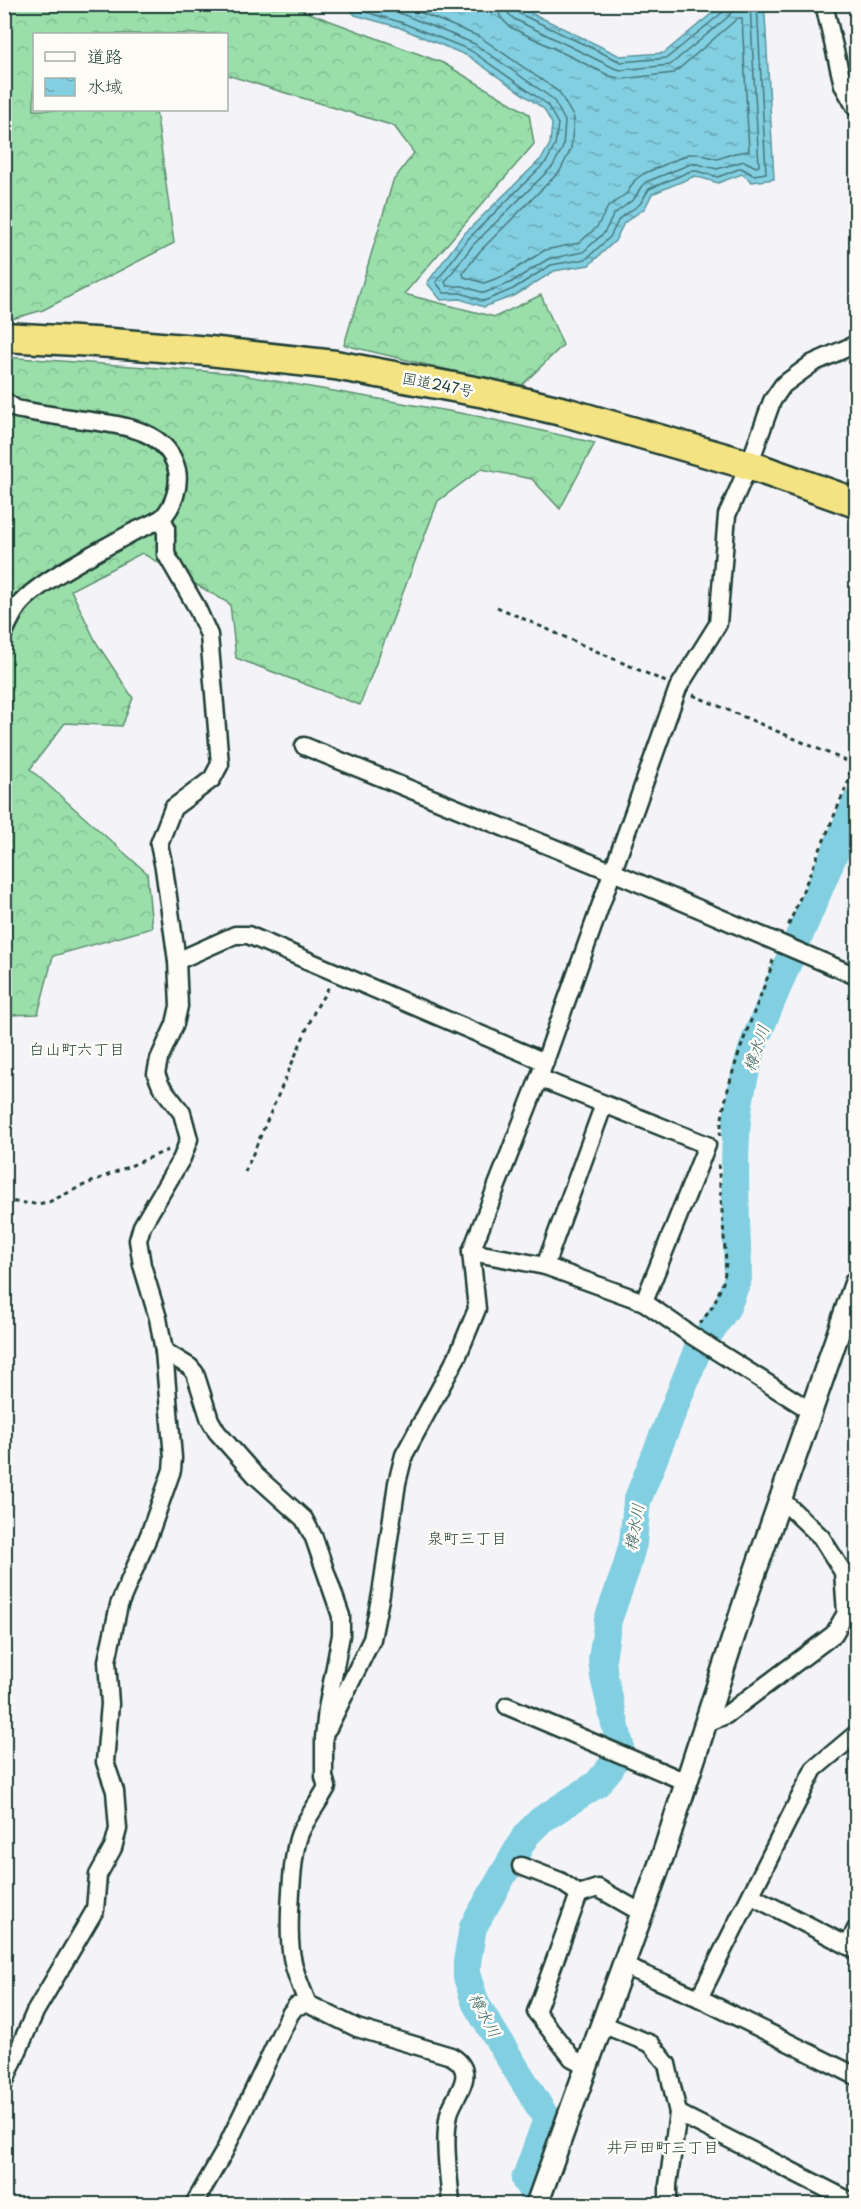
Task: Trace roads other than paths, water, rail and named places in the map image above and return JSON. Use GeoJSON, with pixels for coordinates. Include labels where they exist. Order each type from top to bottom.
{"type":"FeatureCollection","features":[{"type":"Feature","properties":{"kind":"highway","name":"国道247号"},"geometry":{"type":"LineString","coordinates":[[4,337],[209,351],[335,365],[485,393],[565,412],[749,465],[856,503]]}},
{"type":"Feature","properties":{"kind":"street"},"geometry":{"type":"LineString","coordinates":[[824,4],[850,82],[856,108]]}},
{"type":"Feature","properties":{"kind":"street"},"geometry":{"type":"LineString","coordinates":[[324,1738],[372,1639],[397,1483],[404,1455],[458,1355],[477,1309],[471,1252],[542,1070],[678,688],[718,624],[727,515],[749,465],[772,401],[783,384],[813,363],[856,344]]}},
{"type":"Feature","properties":{"kind":"street"},"geometry":{"type":"LineString","coordinates":[[4,400],[16,409],[108,423],[140,431],[165,447],[174,461],[178,474],[176,497],[162,518],[149,523],[28,596],[19,605],[4,632]]}},
{"type":"Feature","properties":{"kind":"street"},"geometry":{"type":"LineString","coordinates":[[4,2083],[35,2012],[95,1910],[98,1875],[113,1848],[118,1829],[115,1791],[105,1762],[110,1704],[107,1661],[119,1605],[149,1535],[172,1470],[173,1458],[164,1351],[158,1318],[142,1265],[138,1240],[142,1226],[189,1139],[182,1113],[161,1086],[156,1074],[159,1059],[175,1024],[179,1006],[177,961],[159,844],[173,808],[212,779],[220,764],[209,635],[196,606],[166,554],[166,527],[162,518]]}},
{"type":"Feature","properties":{"kind":"street"},"geometry":{"type":"LineString","coordinates":[[304,746],[613,872],[856,976]]}},
{"type":"Feature","properties":{"kind":"street"},"geometry":{"type":"LineString","coordinates":[[177,961],[241,934],[262,939],[338,972],[542,1070],[604,1104],[707,1145],[644,1302]]}},
{"type":"Feature","properties":{"kind":"street"},"geometry":{"type":"LineString","coordinates":[[545,1266],[604,1104]]}},
{"type":"Feature","properties":{"kind":"street"},"geometry":{"type":"LineString","coordinates":[[471,1252],[545,1266],[644,1302],[694,1337],[811,1410]]}},
{"type":"Feature","properties":{"kind":"street"},"geometry":{"type":"LineString","coordinates":[[537,2205],[624,1966],[745,1600],[782,1500],[856,1282]]}},
{"type":"Feature","properties":{"kind":"street"},"geometry":{"type":"LineString","coordinates":[[164,1351],[190,1367],[195,1373],[210,1420],[217,1432],[255,1475],[304,1519],[314,1538],[341,1616],[341,1635],[330,1687],[324,1738],[324,1777],[327,1787],[300,1832],[295,1853],[291,1900],[290,1950],[293,1965],[308,2004]]}},
{"type":"Feature","properties":{"kind":"street"},"geometry":{"type":"LineString","coordinates":[[704,1724],[726,1715],[834,1634],[851,1614],[843,1572],[821,1537],[782,1500]]}},
{"type":"Feature","properties":{"kind":"street"},"geometry":{"type":"LineString","coordinates":[[507,1706],[686,1782]]}},
{"type":"Feature","properties":{"kind":"street"},"geometry":{"type":"LineString","coordinates":[[699,1998],[752,1896],[813,1769],[856,1734]]}},
{"type":"Feature","properties":{"kind":"street"},"geometry":{"type":"LineString","coordinates":[[521,1866],[560,1881],[579,1894]]}},
{"type":"Feature","properties":{"kind":"street"},"geometry":{"type":"LineString","coordinates":[[579,1894],[598,1888],[642,1913]]}},
{"type":"Feature","properties":{"kind":"street"},"geometry":{"type":"LineString","coordinates":[[579,1894],[536,2012],[572,2058],[587,2066]]}},
{"type":"Feature","properties":{"kind":"street"},"geometry":{"type":"LineString","coordinates":[[752,1896],[852,1948],[856,1929]]}},
{"type":"Feature","properties":{"kind":"street"},"geometry":{"type":"LineString","coordinates":[[624,1966],[699,1998],[856,2076]]}},
{"type":"Feature","properties":{"kind":"street"},"geometry":{"type":"LineString","coordinates":[[194,2205],[224,2152],[291,2014],[296,2006],[308,2004],[357,2028],[451,2056],[459,2061],[464,2071],[464,2080],[450,2111],[447,2130],[451,2205]]}},
{"type":"Feature","properties":{"kind":"street"},"geometry":{"type":"LineString","coordinates":[[602,2024],[651,2044],[667,2064],[678,2113],[668,2185],[668,2205]]}},
{"type":"Feature","properties":{"kind":"street"},"geometry":{"type":"LineString","coordinates":[[678,2113],[853,2200]]}},
{"type":"Feature","properties":{"kind":"water"},"geometry":{"type":"Polygon","coordinates":[[[346,5],[515,5],[620,56],[664,53],[722,5],[763,5],[774,179],[752,182],[742,174],[718,183],[695,176],[652,194],[645,208],[624,223],[615,241],[589,265],[554,271],[516,295],[484,307],[460,299],[441,300],[427,283],[462,236],[542,158],[550,144],[552,124],[544,109],[468,56],[398,27],[355,15],[346,5]]]}},
{"type":"Feature","properties":{"kind":"waterway","name":"樽水川"},"geometry":{"type":"LineString","coordinates":[[536,2204],[525,2180],[547,2119],[476,2004],[467,1977],[473,1927],[526,1835],[541,1820],[597,1784],[611,1767],[620,1745],[602,1659],[608,1620],[633,1543],[637,1501],[697,1351],[727,1307],[738,1278],[735,1154],[738,1111],[745,1074],[756,1038],[856,802]]}},
{"type":"Feature","properties":{"kind":"district","name":"白山町六丁目"},"geometry":{"type":"Point","coordinates":[77,1049]}},
{"type":"Feature","properties":{"kind":"district","name":"泉町三丁目"},"geometry":{"type":"Point","coordinates":[467,1538]}},
{"type":"Feature","properties":{"kind":"district","name":"井戸田町三丁目"},"geometry":{"type":"Point","coordinates":[663,2147]}}]}
